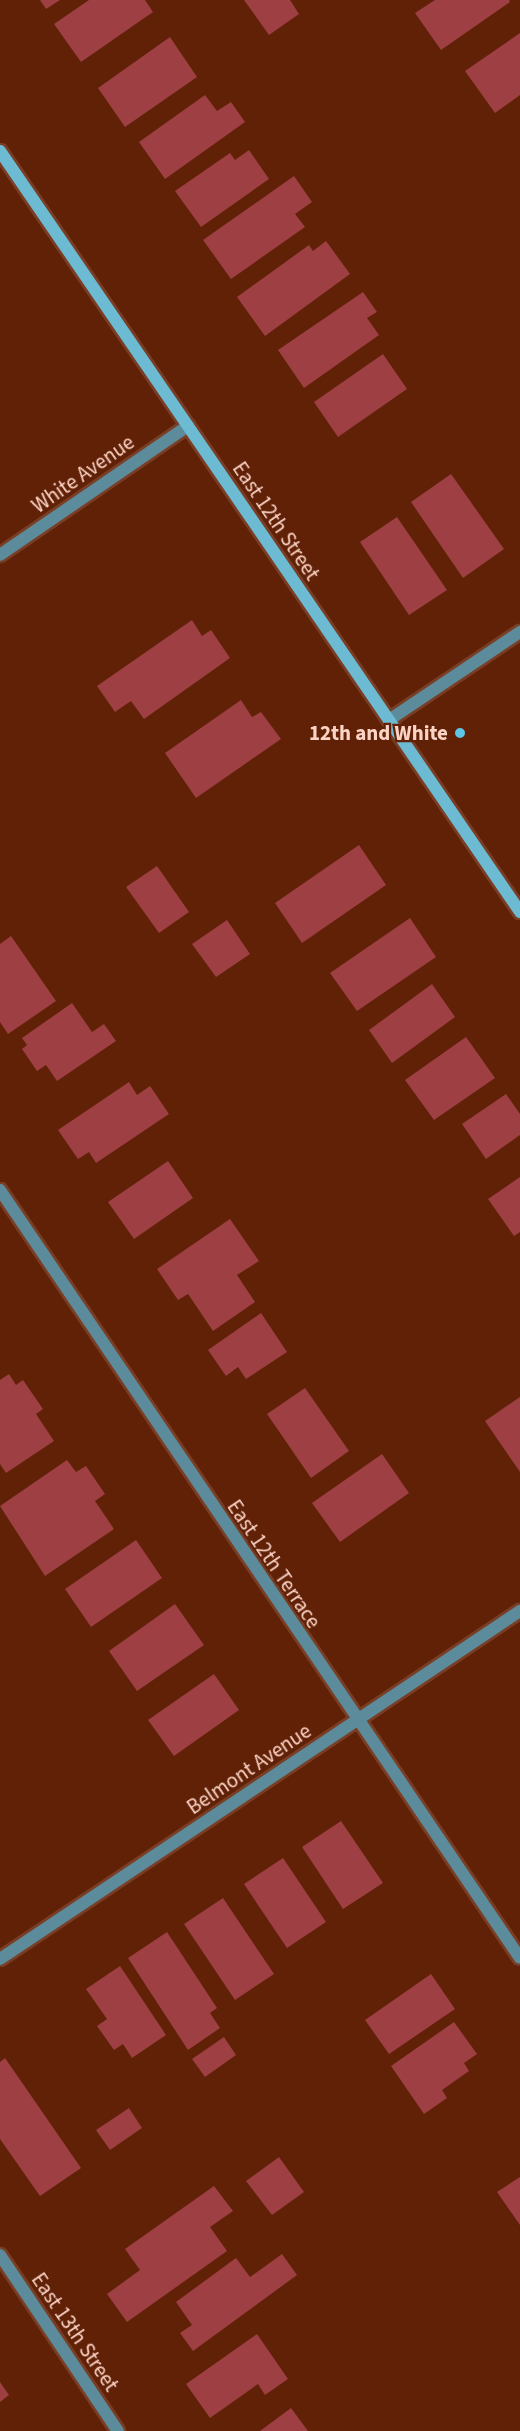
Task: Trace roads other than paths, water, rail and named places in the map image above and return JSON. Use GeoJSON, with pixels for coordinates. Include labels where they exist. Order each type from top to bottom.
{"type":"FeatureCollection","features":[{"type":"Feature","properties":{"kind":"street","name":"East 12th Street"},"geometry":{"type":"LineString","coordinates":[[0,151],[520,912]]}},
{"type":"Feature","properties":{"kind":"street","name":"White Avenue"},"geometry":{"type":"LineString","coordinates":[[0,555],[188,426]]}},
{"type":"Feature","properties":{"kind":"street"},"geometry":{"type":"LineString","coordinates":[[389,720],[520,632]]}},
{"type":"Feature","properties":{"kind":"street","name":"East 12th Terrace"},"geometry":{"type":"LineString","coordinates":[[0,1190],[356,1720],[520,1958]]}},
{"type":"Feature","properties":{"kind":"street","name":"Belmont Avenue"},"geometry":{"type":"LineString","coordinates":[[0,1959],[520,1611]]}},
{"type":"Feature","properties":{"kind":"street","name":"East 13th Street"},"geometry":{"type":"LineString","coordinates":[[0,2255],[118,2431]]}},
{"type":"Feature","properties":{"kind":"place","name":"12th and White"},"geometry":{"type":"Point","coordinates":[460,733]}}]}
